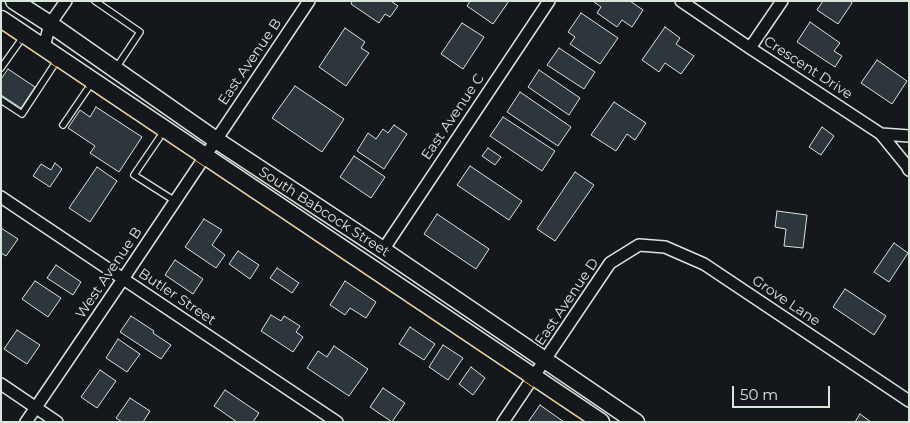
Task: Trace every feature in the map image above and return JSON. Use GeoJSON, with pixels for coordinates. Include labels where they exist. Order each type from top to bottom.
{"type":"FeatureCollection","features":[{"type":"Feature","properties":{"kind":"main road","name":"South Babcock Street"},"geometry":{"type":"LineString","coordinates":[[14,1],[216,140],[383,250],[636,422]]}},
{"type":"Feature","properties":{"kind":"main road","name":"South Babcock Street"},"geometry":{"type":"LineString","coordinates":[[2,22],[25,34],[600,422]]}},
{"type":"Feature","properties":{"kind":"street"},"geometry":{"type":"LineString","coordinates":[[44,47],[50,24],[66,1]]}},
{"type":"Feature","properties":{"kind":"street","name":"East Avenue B"},"geometry":{"type":"LineString","coordinates":[[216,140],[309,1]]}},
{"type":"Feature","properties":{"kind":"street","name":"East Avenue C"},"geometry":{"type":"LineString","coordinates":[[383,250],[549,1]]}},
{"type":"Feature","properties":{"kind":"street","name":"Crescent Drive"},"geometry":{"type":"LineString","coordinates":[[681,1],[881,134],[909,170]]}},
{"type":"Feature","properties":{"kind":"street"},"geometry":{"type":"LineString","coordinates":[[750,48],[782,1]]}},
{"type":"Feature","properties":{"kind":"street"},"geometry":{"type":"LineString","coordinates":[[881,134],[909,136]]}},
{"type":"Feature","properties":{"kind":"street","name":"West Avenue B"},"geometry":{"type":"LineString","coordinates":[[26,422],[216,140]]}},
{"type":"Feature","properties":{"kind":"street","name":"Butler Street"},"geometry":{"type":"LineString","coordinates":[[1,197],[337,422]]}},
{"type":"Feature","properties":{"kind":"street","name":"East Avenue D"},"geometry":{"type":"LineString","coordinates":[[503,422],[610,263],[639,246]]}},
{"type":"Feature","properties":{"kind":"street","name":"Grove Lane"},"geometry":{"type":"LineString","coordinates":[[639,246],[665,247],[704,264],[909,401]]}},
{"type":"Feature","properties":{"kind":"street"},"geometry":{"type":"LineString","coordinates":[[1,384],[57,422]]}},
{"type":"Feature","properties":{"kind":"lane"},"geometry":{"type":"LineString","coordinates":[[95,1],[140,32],[115,69]]}},
{"type":"Feature","properties":{"kind":"lane"},"geometry":{"type":"LineString","coordinates":[[1,68],[25,34]]}},
{"type":"Feature","properties":{"kind":"lane"},"geometry":{"type":"LineString","coordinates":[[1,100],[22,114],[59,58]]}},
{"type":"Feature","properties":{"kind":"lane"},"geometry":{"type":"LineString","coordinates":[[63,125],[93,80]]}},
{"type":"Feature","properties":{"kind":"lane"},"geometry":{"type":"LineString","coordinates":[[165,129],[134,175],[175,201]]}},
{"type":"Feature","properties":{"kind":"building"},"geometry":{"type":"Polygon","coordinates":[[[352,1],[391,1],[398,6],[390,17],[385,14],[379,23],[351,4],[352,1]]]}},
{"type":"Feature","properties":{"kind":"building"},"geometry":{"type":"Polygon","coordinates":[[[470,1],[509,1],[493,24],[467,6],[470,1]]]}},
{"type":"Feature","properties":{"kind":"building"},"geometry":{"type":"Polygon","coordinates":[[[593,1],[630,1],[643,10],[632,27],[622,20],[617,27],[597,13],[601,7],[593,1]]]}},
{"type":"Feature","properties":{"kind":"building"},"geometry":{"type":"Polygon","coordinates":[[[823,1],[850,1],[852,3],[838,24],[817,10],[823,1]]]}},
{"type":"Feature","properties":{"kind":"building"},"geometry":{"type":"Polygon","coordinates":[[[581,13],[618,38],[600,64],[570,44],[575,37],[568,32],[581,13]]]}},
{"type":"Feature","properties":{"kind":"building"},"geometry":{"type":"Polygon","coordinates":[[[810,22],[840,43],[834,51],[842,56],[835,67],[797,42],[810,22]]]}},
{"type":"Feature","properties":{"kind":"building"},"geometry":{"type":"Polygon","coordinates":[[[462,23],[484,37],[463,69],[441,54],[462,23]]]}},
{"type":"Feature","properties":{"kind":"building"},"geometry":{"type":"Polygon","coordinates":[[[665,27],[680,38],[676,44],[694,56],[681,74],[665,63],[659,72],[642,60],[665,27]]]}},
{"type":"Feature","properties":{"kind":"building"},"geometry":{"type":"Polygon","coordinates":[[[345,28],[365,42],[361,48],[369,53],[346,86],[319,67],[345,28]]]}},
{"type":"Feature","properties":{"kind":"building"},"geometry":{"type":"Polygon","coordinates":[[[559,48],[595,72],[584,89],[547,65],[559,48]]]}},
{"type":"Feature","properties":{"kind":"building"},"geometry":{"type":"Polygon","coordinates":[[[877,60],[907,81],[892,104],[861,83],[877,60]]]}},
{"type":"Feature","properties":{"kind":"building"},"geometry":{"type":"Polygon","coordinates":[[[8,69],[35,87],[21,108],[1,95],[1,79],[8,69]]]}},
{"type":"Feature","properties":{"kind":"building"},"geometry":{"type":"Polygon","coordinates":[[[539,70],[580,98],[569,115],[528,87],[539,70]]]}},
{"type":"Feature","properties":{"kind":"building"},"geometry":{"type":"Polygon","coordinates":[[[295,86],[344,119],[322,152],[272,118],[295,86]]]}},
{"type":"Feature","properties":{"kind":"building"},"geometry":{"type":"Polygon","coordinates":[[[520,92],[571,127],[558,146],[507,112],[520,92]]]}},
{"type":"Feature","properties":{"kind":"building"},"geometry":{"type":"Polygon","coordinates":[[[614,102],[646,123],[635,140],[627,134],[616,151],[591,135],[614,102]]]}},
{"type":"Feature","properties":{"kind":"building"},"geometry":{"type":"Polygon","coordinates":[[[96,107],[142,137],[119,172],[90,153],[95,146],[68,128],[80,110],[90,117],[96,107]]]}},
{"type":"Feature","properties":{"kind":"building"},"geometry":{"type":"Polygon","coordinates":[[[503,117],[555,151],[542,171],[490,136],[503,117]]]}},
{"type":"Feature","properties":{"kind":"building"},"geometry":{"type":"Polygon","coordinates":[[[394,125],[407,134],[384,169],[357,151],[368,133],[376,139],[383,129],[388,133],[394,125]]]}},
{"type":"Feature","properties":{"kind":"building"},"geometry":{"type":"Polygon","coordinates":[[[822,127],[834,136],[821,155],[809,147],[822,127]]]}},
{"type":"Feature","properties":{"kind":"building"},"geometry":{"type":"Polygon","coordinates":[[[488,148],[501,157],[495,165],[482,156],[488,148]]]}},
{"type":"Feature","properties":{"kind":"building"},"geometry":{"type":"Polygon","coordinates":[[[354,156],[385,177],[371,198],[340,177],[354,156]]]}},
{"type":"Feature","properties":{"kind":"building"},"geometry":{"type":"Polygon","coordinates":[[[55,163],[62,169],[50,187],[33,176],[41,164],[51,170],[55,163]]]}},
{"type":"Feature","properties":{"kind":"building"},"geometry":{"type":"Polygon","coordinates":[[[470,166],[522,201],[509,220],[457,185],[470,166]]]}},
{"type":"Feature","properties":{"kind":"building"},"geometry":{"type":"Polygon","coordinates":[[[97,167],[117,181],[90,222],[69,208],[97,167]]]}},
{"type":"Feature","properties":{"kind":"building"},"geometry":{"type":"Polygon","coordinates":[[[575,172],[594,185],[555,241],[537,229],[575,172]]]}},
{"type":"Feature","properties":{"kind":"building"},"geometry":{"type":"Polygon","coordinates":[[[777,211],[807,215],[803,248],[784,246],[786,229],[775,227],[777,211]]]}},
{"type":"Feature","properties":{"kind":"building"},"geometry":{"type":"Polygon","coordinates":[[[437,214],[489,249],[476,269],[424,234],[437,214]]]}},
{"type":"Feature","properties":{"kind":"building"},"geometry":{"type":"Polygon","coordinates":[[[204,219],[222,230],[212,245],[225,255],[216,268],[185,247],[204,219]]]}},
{"type":"Feature","properties":{"kind":"building"},"geometry":{"type":"Polygon","coordinates":[[[1,228],[18,239],[6,256],[1,253],[1,228]]]}},
{"type":"Feature","properties":{"kind":"building"},"geometry":{"type":"Polygon","coordinates":[[[894,243],[908,253],[889,282],[874,272],[894,243]]]}},
{"type":"Feature","properties":{"kind":"building"},"geometry":{"type":"Polygon","coordinates":[[[238,251],[259,265],[250,279],[229,264],[238,251]]]}},
{"type":"Feature","properties":{"kind":"building"},"geometry":{"type":"Polygon","coordinates":[[[175,260],[203,279],[193,294],[165,275],[175,260]]]}},
{"type":"Feature","properties":{"kind":"building"},"geometry":{"type":"Polygon","coordinates":[[[56,265],[81,282],[73,295],[47,278],[56,265]]]}},
{"type":"Feature","properties":{"kind":"building"},"geometry":{"type":"Polygon","coordinates":[[[277,268],[299,283],[292,293],[270,278],[277,268]]]}},
{"type":"Feature","properties":{"kind":"building"},"geometry":{"type":"Polygon","coordinates":[[[35,281],[61,298],[48,317],[22,299],[35,281]]]}},
{"type":"Feature","properties":{"kind":"building"},"geometry":{"type":"Polygon","coordinates":[[[345,281],[376,302],[366,318],[350,308],[345,315],[330,305],[345,281]]]}},
{"type":"Feature","properties":{"kind":"building"},"geometry":{"type":"Polygon","coordinates":[[[845,289],[886,316],[874,335],[833,307],[845,289]]]}},
{"type":"Feature","properties":{"kind":"building"},"geometry":{"type":"Polygon","coordinates":[[[271,315],[281,321],[284,316],[300,326],[296,332],[303,337],[293,352],[261,331],[271,315]]]}},
{"type":"Feature","properties":{"kind":"building"},"geometry":{"type":"Polygon","coordinates":[[[131,316],[171,345],[161,359],[120,332],[131,316]]]}},
{"type":"Feature","properties":{"kind":"building"},"geometry":{"type":"Polygon","coordinates":[[[410,327],[435,344],[424,360],[399,344],[410,327]]]}},
{"type":"Feature","properties":{"kind":"building"},"geometry":{"type":"Polygon","coordinates":[[[17,330],[40,345],[27,364],[4,349],[17,330]]]}},
{"type":"Feature","properties":{"kind":"building"},"geometry":{"type":"Polygon","coordinates":[[[118,339],[140,354],[127,372],[106,358],[118,339]]]}},
{"type":"Feature","properties":{"kind":"building"},"geometry":{"type":"Polygon","coordinates":[[[443,345],[463,358],[448,380],[429,367],[443,345]]]}},
{"type":"Feature","properties":{"kind":"building"},"geometry":{"type":"Polygon","coordinates":[[[334,346],[368,369],[349,396],[307,368],[318,351],[327,357],[334,346]]]}},
{"type":"Feature","properties":{"kind":"building"},"geometry":{"type":"Polygon","coordinates":[[[471,367],[485,378],[473,395],[459,384],[471,367]]]}},
{"type":"Feature","properties":{"kind":"building"},"geometry":{"type":"Polygon","coordinates":[[[100,370],[116,381],[97,408],[81,397],[100,370]]]}},
{"type":"Feature","properties":{"kind":"building"},"geometry":{"type":"Polygon","coordinates":[[[383,388],[405,403],[392,422],[370,407],[383,388]]]}},
{"type":"Feature","properties":{"kind":"building"},"geometry":{"type":"Polygon","coordinates":[[[225,390],[259,413],[253,422],[237,422],[214,406],[225,390]]]}},
{"type":"Feature","properties":{"kind":"building"},"geometry":{"type":"Polygon","coordinates":[[[130,398],[150,411],[143,422],[122,422],[116,418],[130,398]]]}},
{"type":"Feature","properties":{"kind":"building"},"geometry":{"type":"Polygon","coordinates":[[[540,405],[564,422],[528,422],[540,405]]]}},
{"type":"Feature","properties":{"kind":"building"},"geometry":{"type":"Polygon","coordinates":[[[860,414],[871,422],[855,422],[860,414]]]}},
{"type":"Feature","properties":{"kind":"power"},"geometry":{"type":"LineString","coordinates":[[1,30],[585,422]]}}]}
